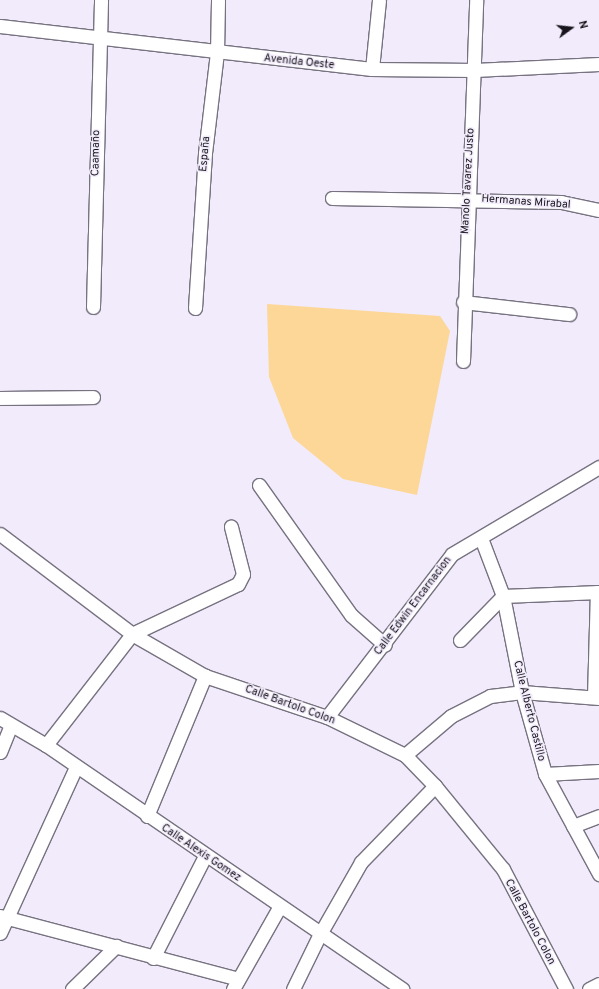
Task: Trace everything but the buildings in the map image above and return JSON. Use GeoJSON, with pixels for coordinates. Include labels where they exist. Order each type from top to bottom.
{"type":"FeatureCollection","features":[{"type":"Feature","properties":{"kind":"street","name":"Caamaño"},"geometry":{"type":"LineString","coordinates":[[93,307],[101,0]]}},
{"type":"Feature","properties":{"kind":"street","name":"España"},"geometry":{"type":"LineString","coordinates":[[195,308],[205,153],[217,53],[218,0]]}},
{"type":"Feature","properties":{"kind":"street"},"geometry":{"type":"LineString","coordinates":[[372,69],[379,0]]}},
{"type":"Feature","properties":{"kind":"street","name":"Manolo Tavarez Justo"},"geometry":{"type":"LineString","coordinates":[[463,362],[463,302],[476,0]]}},
{"type":"Feature","properties":{"kind":"street","name":"Avenida Oeste"},"geometry":{"type":"LineString","coordinates":[[0,26],[217,53],[372,69],[474,70],[599,64]]}},
{"type":"Feature","properties":{"kind":"street","name":"Hermanas Mirabal"},"geometry":{"type":"LineString","coordinates":[[332,198],[467,198],[561,202],[599,210]]}},
{"type":"Feature","properties":{"kind":"street"},"geometry":{"type":"LineString","coordinates":[[463,302],[569,314]]}},
{"type":"Feature","properties":{"kind":"street"},"geometry":{"type":"LineString","coordinates":[[0,398],[94,397]]}},
{"type":"Feature","properties":{"kind":"street","name":"Calle Edwin Encarnacion"},"geometry":{"type":"LineString","coordinates":[[327,717],[385,645],[452,554],[599,467]]}},
{"type":"Feature","properties":{"kind":"street"},"geometry":{"type":"LineString","coordinates":[[259,485],[351,615],[385,645]]}},
{"type":"Feature","properties":{"kind":"street"},"geometry":{"type":"LineString","coordinates":[[46,745],[132,634],[238,584],[243,574],[231,527]]}},
{"type":"Feature","properties":{"kind":"street","name":"Calle Bartolo Colon"},"geometry":{"type":"LineString","coordinates":[[0,534],[132,634],[205,676],[327,717],[405,755],[435,786],[503,869],[566,989]]}},
{"type":"Feature","properties":{"kind":"street","name":"Calle Alberto Castillo"},"geometry":{"type":"LineString","coordinates":[[480,538],[503,596],[522,692],[545,774],[599,874]]}},
{"type":"Feature","properties":{"kind":"street"},"geometry":{"type":"LineString","coordinates":[[405,755],[451,716],[490,696],[522,692],[597,698],[598,592],[503,596],[460,640]]}},
{"type":"Feature","properties":{"kind":"street"},"geometry":{"type":"LineString","coordinates":[[147,816],[205,676]]}},
{"type":"Feature","properties":{"kind":"street"},"geometry":{"type":"LineString","coordinates":[[0,752],[6,722]]}},
{"type":"Feature","properties":{"kind":"street","name":"Calle Alexis Gomez"},"geometry":{"type":"LineString","coordinates":[[6,722],[46,745],[205,856],[280,906],[394,987]]}},
{"type":"Feature","properties":{"kind":"street"},"geometry":{"type":"LineString","coordinates":[[0,933],[3,917],[76,767]]}},
{"type":"Feature","properties":{"kind":"street"},"geometry":{"type":"LineString","coordinates":[[545,774],[599,770]]}},
{"type":"Feature","properties":{"kind":"street"},"geometry":{"type":"LineString","coordinates":[[293,989],[320,934],[361,862],[435,786]]}},
{"type":"Feature","properties":{"kind":"street"},"geometry":{"type":"LineString","coordinates":[[573,826],[599,816]]}},
{"type":"Feature","properties":{"kind":"street"},"geometry":{"type":"LineString","coordinates":[[153,958],[205,856]]}},
{"type":"Feature","properties":{"kind":"street"},"geometry":{"type":"LineString","coordinates":[[3,917],[116,946],[236,984],[280,906]]}},
{"type":"Feature","properties":{"kind":"street"},"geometry":{"type":"LineString","coordinates":[[72,989],[116,946]]}},
{"type":"Feature","properties":{"kind":"street"},"geometry":{"type":"LineString","coordinates":[[589,989],[599,984]]}},
{"type":"Feature","properties":{"kind":"shaded area"},"geometry":{"type":"Polygon","coordinates":[[[267,304],[440,316],[450,331],[417,495],[343,479],[293,438],[269,377],[267,304]]]}}]}
